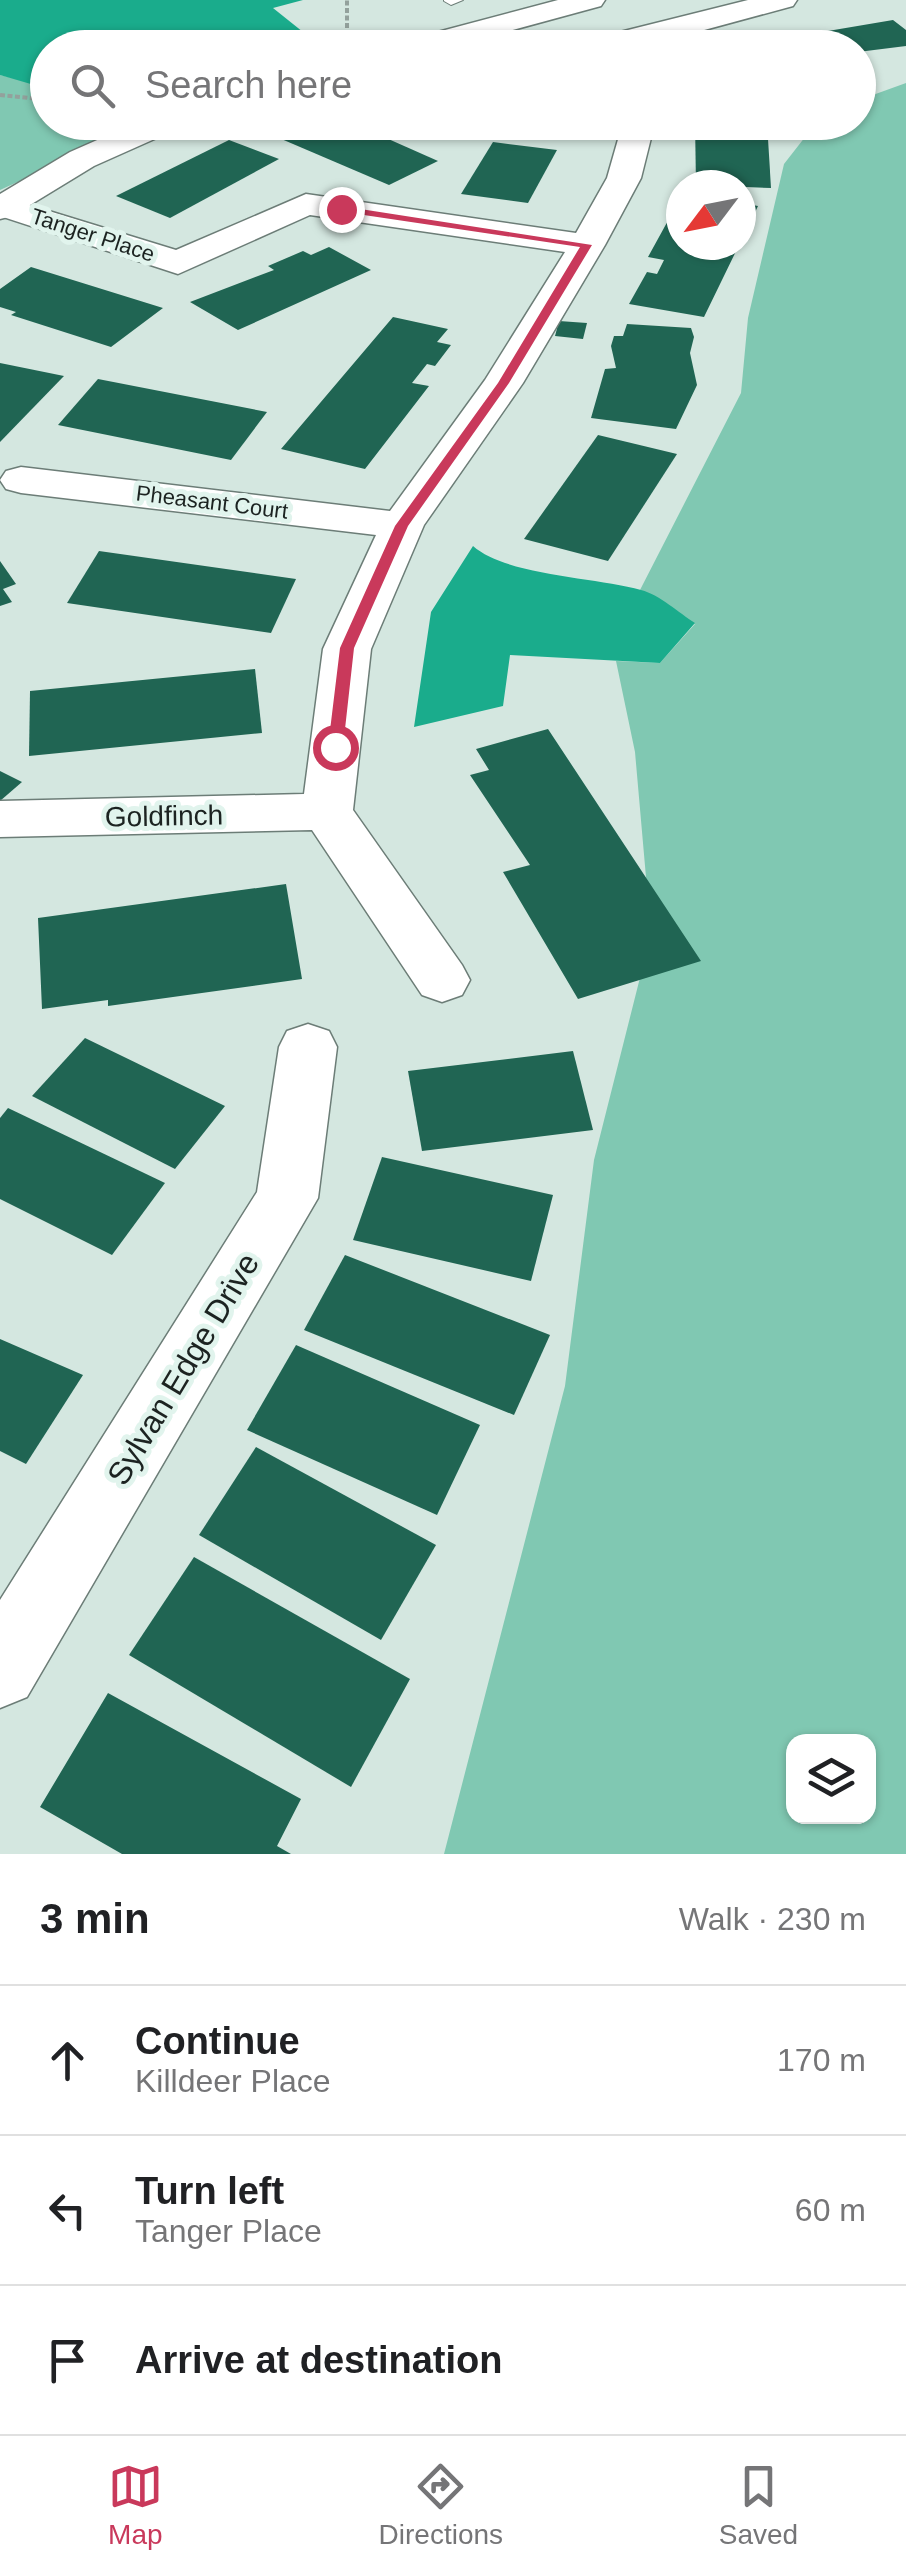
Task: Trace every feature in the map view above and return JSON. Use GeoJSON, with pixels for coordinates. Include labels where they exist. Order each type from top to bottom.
{"type":"FeatureCollection","features":[{"type":"Feature","properties":{"kind":"street"},"geometry":{"type":"LineString","coordinates":[[478,30],[590,0]]}},
{"type":"Feature","properties":{"kind":"street"},"geometry":{"type":"LineString","coordinates":[[664,30],[783,0]]}},
{"type":"Feature","properties":{"kind":"street"},"geometry":{"type":"LineString","coordinates":[[1,207],[82,159],[125,140]]}},
{"type":"Feature","properties":{"kind":"street"},"geometry":{"type":"LineString","coordinates":[[442,980],[328,812],[347,648],[402,526],[503,383],[587,245],[624,178],[634,140]]}},
{"type":"Feature","properties":{"kind":"street","name":"Tanger Place"},"geometry":{"type":"LineString","coordinates":[[1,207],[178,263],[306,204],[587,245]]}},
{"type":"Feature","properties":{"kind":"street","name":"Pheasant Court"},"geometry":{"type":"LineString","coordinates":[[22,480],[402,526]]}},
{"type":"Feature","properties":{"kind":"street","name":"Goldfinch"},"geometry":{"type":"LineString","coordinates":[[0,819],[328,812]]}},
{"type":"Feature","properties":{"kind":"street","name":"Sylvan Edge Drive"},"geometry":{"type":"LineString","coordinates":[[0,1670],[288,1198],[308,1047]]}},
{"type":"Feature","properties":{"kind":"path"},"geometry":{"type":"LineString","coordinates":[[347,0],[347,30]]}},
{"type":"Feature","properties":{"kind":"path"},"geometry":{"type":"LineString","coordinates":[[0,95],[30,98]]}},
{"type":"Feature","properties":{"kind":"shaded area"},"geometry":{"type":"Polygon","coordinates":[[[0,0],[303,0],[273,8],[300,30],[30,30],[30,84],[0,75],[0,0]]]}},
{"type":"Feature","properties":{"kind":"shaded area"},"geometry":{"type":"Polygon","coordinates":[[[0,75],[30,82],[30,140],[110,140],[0,190],[0,75]]]}},
{"type":"Feature","properties":{"kind":"shaded area"},"geometry":{"type":"Polygon","coordinates":[[[906,83],[906,1854],[444,1854],[565,1386],[594,1160],[651,934],[635,752],[616,661],[660,663],[695,624],[640,590],[741,393],[748,318],[784,164],[803,140],[876,140],[876,94],[906,83]]]}},
{"type":"Feature","properties":{"kind":"shaded area"},"geometry":{"type":"Polygon","coordinates":[[[473,546],[488,556],[529,570],[648,592],[695,623],[660,663],[510,655],[503,706],[414,727],[431,612],[473,546]]]}},
{"type":"Feature","properties":{"kind":"building"},"geometry":{"type":"Polygon","coordinates":[[[893,20],[906,30],[906,46],[876,50],[876,30],[834,30],[893,20]]]}},
{"type":"Feature","properties":{"kind":"building"},"geometry":{"type":"Polygon","coordinates":[[[229,140],[279,159],[170,218],[116,196],[229,140]]]}},
{"type":"Feature","properties":{"kind":"building"},"geometry":{"type":"Polygon","coordinates":[[[284,140],[391,140],[438,161],[389,185],[284,140]]]}},
{"type":"Feature","properties":{"kind":"building"},"geometry":{"type":"Polygon","coordinates":[[[695,140],[768,140],[771,188],[756,187],[756,170],[696,170],[695,140]]]}},
{"type":"Feature","properties":{"kind":"building"},"geometry":{"type":"Polygon","coordinates":[[[493,142],[557,150],[528,203],[461,194],[493,142]]]}},
{"type":"Feature","properties":{"kind":"building"},"geometry":{"type":"Polygon","coordinates":[[[666,224],[666,260],[732,260],[704,317],[629,304],[647,272],[657,274],[664,260],[648,257],[666,224]]]}},
{"type":"Feature","properties":{"kind":"building"},"geometry":{"type":"Polygon","coordinates":[[[329,247],[371,270],[238,330],[190,302],[274,270],[268,266],[303,251],[311,255],[329,247]]]}},
{"type":"Feature","properties":{"kind":"building"},"geometry":{"type":"Polygon","coordinates":[[[31,267],[163,308],[111,347],[11,315],[16,312],[0,307],[0,289],[31,267]]]}},
{"type":"Feature","properties":{"kind":"building"},"geometry":{"type":"Polygon","coordinates":[[[393,317],[448,329],[437,342],[451,345],[435,366],[427,364],[412,383],[429,386],[365,469],[281,449],[393,317]]]}},
{"type":"Feature","properties":{"kind":"building"},"geometry":{"type":"Polygon","coordinates":[[[559,321],[587,323],[583,339],[555,336],[559,321]]]}},
{"type":"Feature","properties":{"kind":"building"},"geometry":{"type":"Polygon","coordinates":[[[627,324],[691,328],[694,337],[690,353],[697,385],[676,429],[591,418],[605,369],[616,368],[611,346],[614,336],[623,336],[627,324]]]}},
{"type":"Feature","properties":{"kind":"building"},"geometry":{"type":"Polygon","coordinates":[[[0,363],[64,376],[0,442],[0,363]]]}},
{"type":"Feature","properties":{"kind":"building"},"geometry":{"type":"Polygon","coordinates":[[[98,379],[267,412],[231,460],[58,425],[98,379]]]}},
{"type":"Feature","properties":{"kind":"building"},"geometry":{"type":"Polygon","coordinates":[[[598,435],[677,454],[608,561],[524,539],[598,435]]]}},
{"type":"Feature","properties":{"kind":"building"},"geometry":{"type":"Polygon","coordinates":[[[99,551],[296,579],[271,633],[67,603],[99,551]]]}},
{"type":"Feature","properties":{"kind":"building"},"geometry":{"type":"Polygon","coordinates":[[[0,561],[16,584],[3,589],[12,602],[0,606],[0,561]]]}},
{"type":"Feature","properties":{"kind":"building"},"geometry":{"type":"Polygon","coordinates":[[[255,669],[262,733],[29,756],[30,691],[255,669]]]}},
{"type":"Feature","properties":{"kind":"building"},"geometry":{"type":"Polygon","coordinates":[[[548,729],[701,961],[578,999],[503,872],[530,865],[470,775],[489,770],[476,749],[548,729]]]}},
{"type":"Feature","properties":{"kind":"building"},"geometry":{"type":"Polygon","coordinates":[[[0,771],[22,782],[0,801],[0,771]]]}},
{"type":"Feature","properties":{"kind":"building"},"geometry":{"type":"Polygon","coordinates":[[[286,884],[302,979],[108,1006],[108,1000],[42,1009],[38,918],[286,884]]]}},
{"type":"Feature","properties":{"kind":"building"},"geometry":{"type":"Polygon","coordinates":[[[85,1038],[225,1106],[175,1169],[32,1096],[85,1038]]]}},
{"type":"Feature","properties":{"kind":"building"},"geometry":{"type":"Polygon","coordinates":[[[573,1051],[593,1130],[422,1151],[408,1071],[573,1051]]]}},
{"type":"Feature","properties":{"kind":"building"},"geometry":{"type":"Polygon","coordinates":[[[8,1108],[165,1183],[112,1255],[0,1199],[0,1118],[8,1108]]]}},
{"type":"Feature","properties":{"kind":"building"},"geometry":{"type":"Polygon","coordinates":[[[382,1157],[553,1195],[531,1281],[353,1240],[382,1157]]]}},
{"type":"Feature","properties":{"kind":"building"},"geometry":{"type":"Polygon","coordinates":[[[345,1255],[550,1335],[514,1415],[304,1330],[345,1255]]]}},
{"type":"Feature","properties":{"kind":"building"},"geometry":{"type":"Polygon","coordinates":[[[0,1339],[83,1375],[26,1464],[0,1451],[0,1339]]]}},
{"type":"Feature","properties":{"kind":"building"},"geometry":{"type":"Polygon","coordinates":[[[296,1345],[480,1425],[437,1515],[247,1430],[296,1345]]]}},
{"type":"Feature","properties":{"kind":"building"},"geometry":{"type":"Polygon","coordinates":[[[256,1447],[436,1545],[381,1640],[199,1535],[256,1447]]]}},
{"type":"Feature","properties":{"kind":"building"},"geometry":{"type":"Polygon","coordinates":[[[194,1557],[410,1679],[351,1787],[129,1655],[194,1557]]]}},
{"type":"Feature","properties":{"kind":"building"},"geometry":{"type":"Polygon","coordinates":[[[108,1693],[301,1799],[277,1846],[291,1854],[122,1854],[40,1807],[108,1693]]]}},
{"type":"Feature","properties":{"kind":"route"},"geometry":{"type":"LineString","coordinates":[[335,747],[347,648],[402,526],[503,383],[587,245],[341,209]]}}]}
